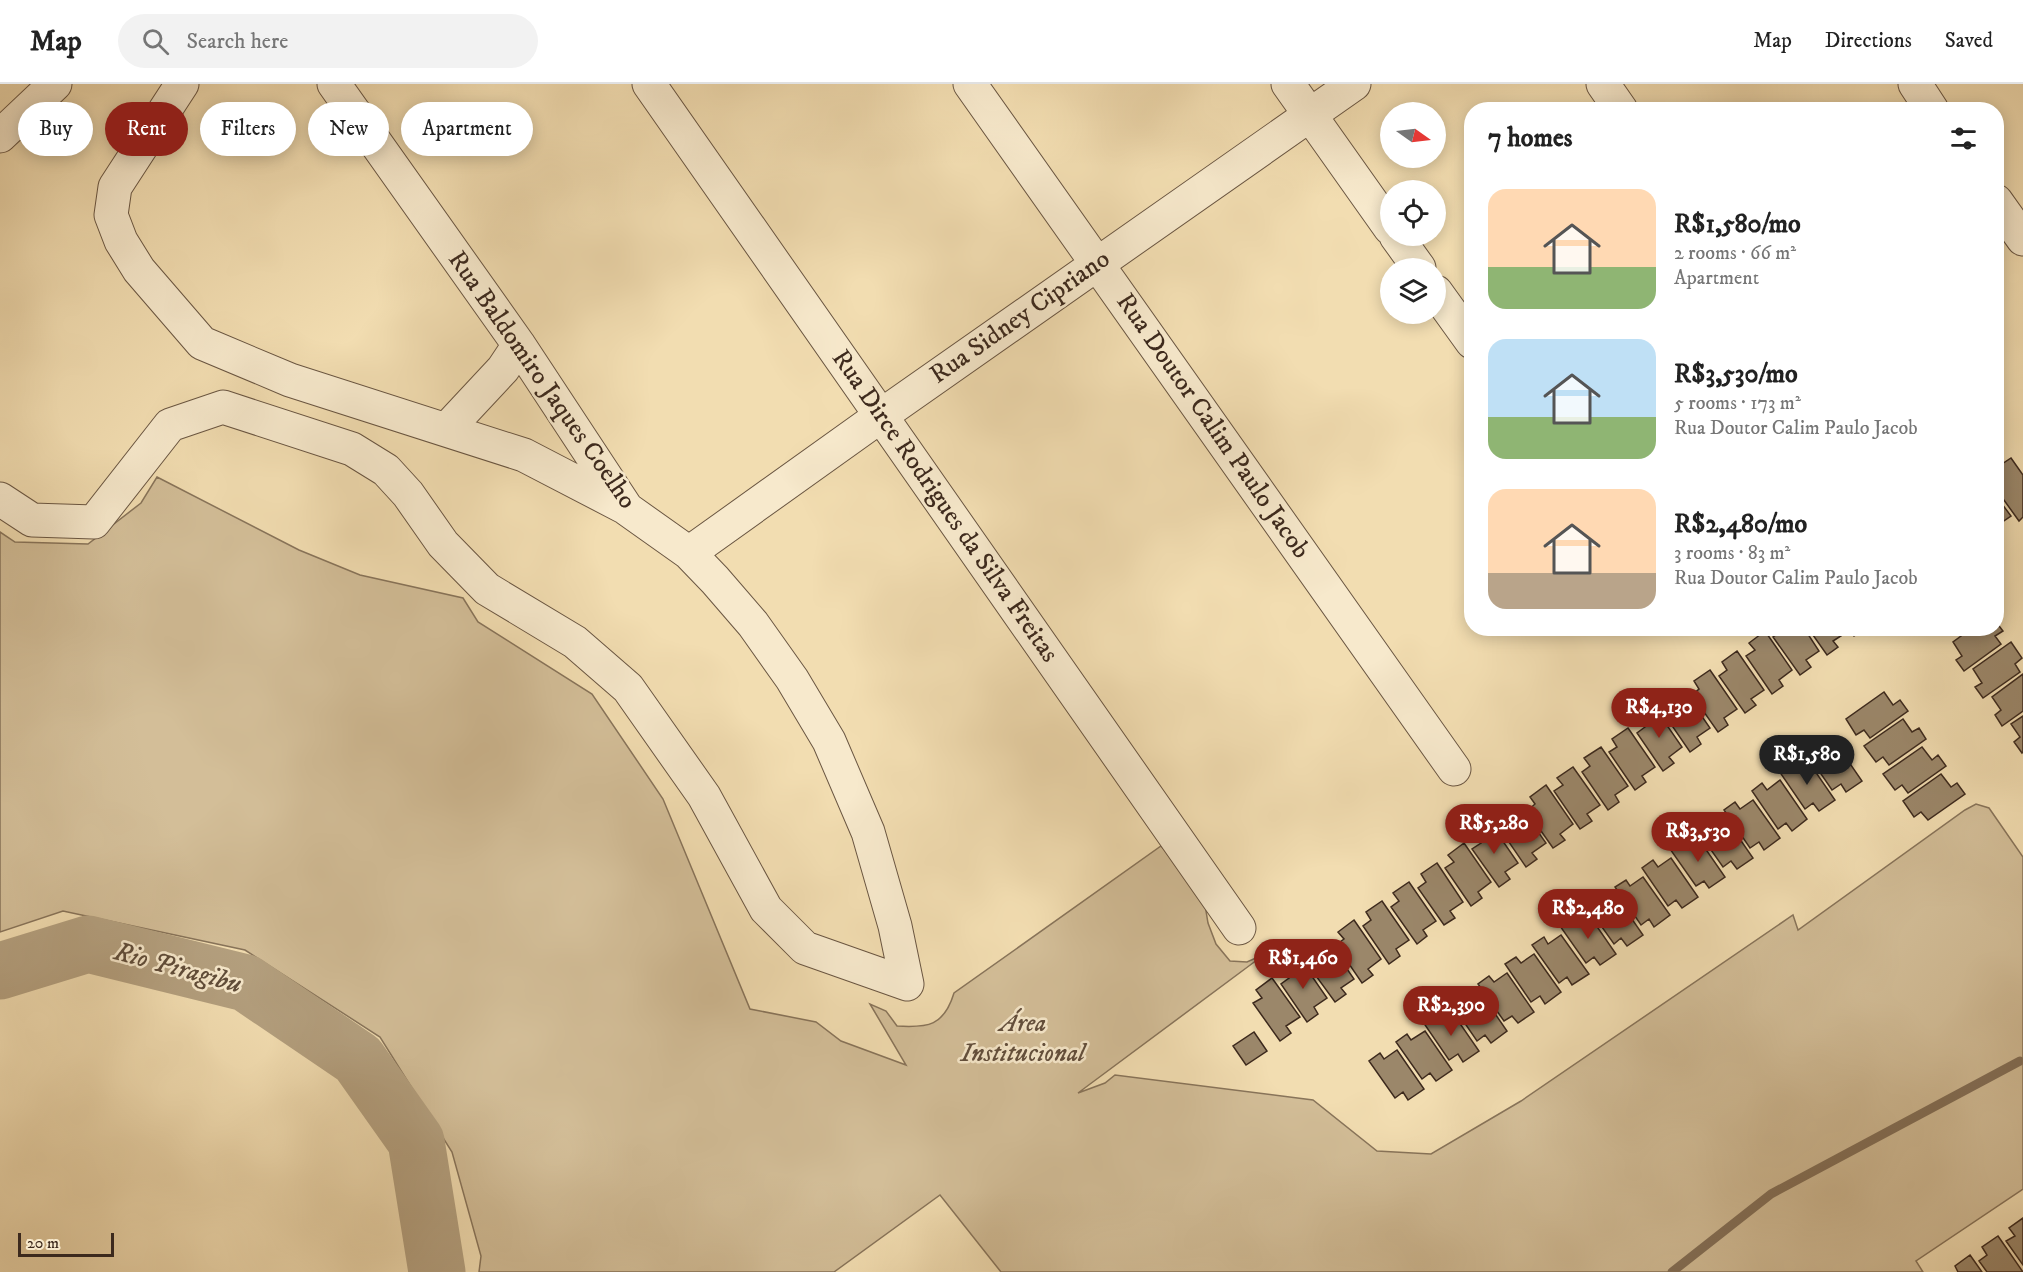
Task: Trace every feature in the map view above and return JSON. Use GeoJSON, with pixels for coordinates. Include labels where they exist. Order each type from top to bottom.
{"type":"FeatureCollection","features":[{"type":"Feature","properties":{"kind":"street"},"geometry":{"type":"LineString","coordinates":[[0,136],[55,84]]}},
{"type":"Feature","properties":{"kind":"street"},"geometry":{"type":"LineString","coordinates":[[182,84],[115,187],[111,216],[121,241],[139,270],[202,343],[290,380],[524,454],[627,509]]}},
{"type":"Feature","properties":{"kind":"street","name":"Rua Baldomiro Jaques Coelho"},"geometry":{"type":"LineString","coordinates":[[0,499],[32,520],[94,522],[170,425],[223,407],[352,449],[386,470],[408,494],[443,544],[487,589],[574,642],[628,688],[704,796],[766,909],[805,948],[907,984],[895,926],[868,832],[829,741],[792,679],[753,624],[689,553],[627,509],[519,345],[334,84]]}},
{"type":"Feature","properties":{"kind":"street","name":"Rua Dirce Rodrigues da Silva Freitas"},"geometry":{"type":"LineString","coordinates":[[650,84],[1239,928]]}},
{"type":"Feature","properties":{"kind":"street","name":"Rua Doutor Calim Paulo Jacob"},"geometry":{"type":"LineString","coordinates":[[970,84],[1454,769]]}},
{"type":"Feature","properties":{"kind":"street"},"geometry":{"type":"LineString","coordinates":[[1288,84],[1380,214]]}},
{"type":"Feature","properties":{"kind":"street","name":"Rua Sidney Cipriano"},"geometry":{"type":"LineString","coordinates":[[689,553],[1354,84]]}},
{"type":"Feature","properties":{"kind":"street"},"geometry":{"type":"LineString","coordinates":[[1603,84],[1615,102]]}},
{"type":"Feature","properties":{"kind":"street"},"geometry":{"type":"LineString","coordinates":[[1915,84],[1927,102]]}},
{"type":"Feature","properties":{"kind":"street"},"geometry":{"type":"LineString","coordinates":[[2004,212],[2023,239]]}},
{"type":"Feature","properties":{"kind":"street"},"geometry":{"type":"LineString","coordinates":[[1446,306],[1464,331]]}},
{"type":"Feature","properties":{"kind":"street"},"geometry":{"type":"LineString","coordinates":[[447,429],[503,369],[519,345]]}},
{"type":"Feature","properties":{"kind":"green space","name":"Área Institucional"},"geometry":{"type":"Polygon","coordinates":[[[157,477],[299,550],[360,575],[463,598],[478,622],[592,694],[663,799],[750,1009],[816,1022],[841,1041],[906,1065],[870,1004],[886,1011],[897,1026],[933,1023],[945,1012],[954,993],[1161,846],[1181,867],[1204,899],[1208,923],[1216,944],[1230,961],[1247,962],[1265,954],[1078,1093],[1105,1083],[1115,1075],[1313,1100],[1377,1151],[1431,1154],[1521,1101],[1793,915],[1798,930],[1965,810],[1976,804],[1989,808],[2023,857],[2023,1189],[1916,1261],[1923,1272],[1001,1272],[940,1195],[834,1272],[479,1272],[481,1256],[452,1152],[380,1037],[245,950],[63,911],[0,932],[0,532],[15,542],[88,544],[141,503],[157,477]]]}},
{"type":"Feature","properties":{"kind":"building"},"geometry":{"type":"Polygon","coordinates":[[[2011,458],[2023,475],[2023,517],[2019,521],[2004,500],[2004,463],[2011,458]]]}},
{"type":"Feature","properties":{"kind":"building"},"geometry":{"type":"Polygon","coordinates":[[[2004,507],[2011,516],[2004,521],[2004,507]]]}},
{"type":"Feature","properties":{"kind":"building"},"geometry":{"type":"Polygon","coordinates":[[[1758,636],[1768,636],[1792,670],[1779,680],[1783,686],[1772,694],[1746,656],[1755,650],[1749,643],[1758,636]]]}},
{"type":"Feature","properties":{"kind":"building"},"geometry":{"type":"Polygon","coordinates":[[[1809,636],[1819,651],[1806,660],[1811,667],[1800,675],[1773,637],[1809,636]]]}},
{"type":"Feature","properties":{"kind":"building"},"geometry":{"type":"Polygon","coordinates":[[[1814,636],[1841,636],[1833,641],[1838,647],[1827,655],[1814,636]]]}},
{"type":"Feature","properties":{"kind":"building"},"geometry":{"type":"Polygon","coordinates":[[[1961,636],[1995,636],[2001,644],[1964,671],[1956,660],[1962,656],[1953,642],[1961,636]]]}},
{"type":"Feature","properties":{"kind":"building"},"geometry":{"type":"Polygon","coordinates":[[[2011,642],[2022,658],[2015,664],[2020,672],[1983,698],[1975,687],[1982,683],[1973,669],[2011,642]]]}},
{"type":"Feature","properties":{"kind":"building"},"geometry":{"type":"Polygon","coordinates":[[[1737,651],[1764,690],[1751,699],[1756,705],[1745,713],[1719,676],[1727,670],[1722,662],[1737,651]]]}},
{"type":"Feature","properties":{"kind":"building"},"geometry":{"type":"Polygon","coordinates":[[[1710,670],[1737,709],[1724,718],[1728,725],[1718,732],[1692,695],[1699,689],[1694,681],[1710,670]]]}},
{"type":"Feature","properties":{"kind":"building"},"geometry":{"type":"Polygon","coordinates":[[[2023,674],[2023,711],[2002,726],[1995,715],[2001,710],[1992,697],[2023,674]]]}},
{"type":"Feature","properties":{"kind":"building"},"geometry":{"type":"Polygon","coordinates":[[[1683,689],[1710,728],[1697,737],[1701,744],[1690,752],[1664,714],[1672,709],[1667,701],[1683,689]]]}},
{"type":"Feature","properties":{"kind":"building"},"geometry":{"type":"Polygon","coordinates":[[[1884,692],[1893,705],[1900,700],[1908,711],[1870,738],[1864,730],[1856,735],[1846,719],[1884,692]]]}},
{"type":"Feature","properties":{"kind":"building"},"geometry":{"type":"Polygon","coordinates":[[[1655,708],[1682,747],[1669,757],[1674,763],[1663,771],[1637,733],[1645,727],[1639,720],[1655,708]]]}},
{"type":"Feature","properties":{"kind":"building"},"geometry":{"type":"Polygon","coordinates":[[[2023,716],[2022,753],[2014,742],[2020,737],[2011,724],[2023,716]]]}},
{"type":"Feature","properties":{"kind":"building"},"geometry":{"type":"Polygon","coordinates":[[[1903,719],[1912,732],[1919,728],[1926,739],[1889,765],[1883,757],[1876,762],[1864,746],[1903,719]]]}},
{"type":"Feature","properties":{"kind":"building"},"geometry":{"type":"Polygon","coordinates":[[[1628,728],[1655,767],[1642,776],[1646,782],[1635,790],[1609,752],[1617,747],[1612,739],[1628,728]]]}},
{"type":"Feature","properties":{"kind":"building"},"geometry":{"type":"Polygon","coordinates":[[[1835,742],[1862,781],[1846,792],[1841,784],[1832,790],[1806,752],[1817,745],[1822,751],[1835,742]]]}},
{"type":"Feature","properties":{"kind":"building"},"geometry":{"type":"Polygon","coordinates":[[[1601,747],[1628,786],[1615,795],[1619,802],[1608,810],[1582,772],[1590,766],[1584,758],[1601,747]]]}},
{"type":"Feature","properties":{"kind":"building"},"geometry":{"type":"Polygon","coordinates":[[[1922,747],[1932,760],[1938,755],[1946,766],[1908,793],[1902,785],[1895,790],[1883,774],[1922,747]]]}},
{"type":"Feature","properties":{"kind":"building"},"geometry":{"type":"Polygon","coordinates":[[[1808,761],[1835,800],[1819,811],[1813,803],[1805,809],[1779,771],[1790,764],[1795,770],[1808,761]]]}},
{"type":"Feature","properties":{"kind":"building"},"geometry":{"type":"Polygon","coordinates":[[[1573,767],[1600,805],[1587,814],[1592,821],[1580,829],[1554,791],[1563,785],[1557,778],[1573,767]]]}},
{"type":"Feature","properties":{"kind":"building"},"geometry":{"type":"Polygon","coordinates":[[[1941,774],[1951,787],[1957,783],[1965,794],[1928,820],[1921,812],[1914,817],[1903,801],[1941,774]]]}},
{"type":"Feature","properties":{"kind":"building"},"geometry":{"type":"Polygon","coordinates":[[[1780,780],[1807,819],[1792,831],[1786,823],[1778,829],[1752,791],[1762,783],[1767,790],[1780,780]]]}},
{"type":"Feature","properties":{"kind":"building"},"geometry":{"type":"Polygon","coordinates":[[[1546,785],[1573,824],[1560,834],[1565,840],[1553,848],[1527,811],[1535,804],[1530,797],[1546,785]]]}},
{"type":"Feature","properties":{"kind":"building"},"geometry":{"type":"Polygon","coordinates":[[[1753,800],[1780,838],[1764,850],[1759,842],[1750,848],[1724,810],[1735,802],[1740,809],[1753,800]]]}},
{"type":"Feature","properties":{"kind":"building"},"geometry":{"type":"Polygon","coordinates":[[[1519,805],[1546,843],[1532,853],[1537,859],[1526,867],[1500,829],[1508,824],[1503,816],[1519,805]]]}},
{"type":"Feature","properties":{"kind":"building"},"geometry":{"type":"Polygon","coordinates":[[[1726,819],[1753,858],[1737,869],[1731,861],[1723,867],[1697,830],[1708,822],[1712,828],[1726,819]]]}},
{"type":"Feature","properties":{"kind":"building"},"geometry":{"type":"Polygon","coordinates":[[[1491,824],[1518,863],[1505,872],[1510,879],[1499,887],[1472,849],[1481,843],[1475,835],[1491,824]]]}},
{"type":"Feature","properties":{"kind":"building"},"geometry":{"type":"Polygon","coordinates":[[[1698,838],[1725,877],[1709,888],[1704,881],[1696,886],[1670,849],[1680,841],[1685,847],[1698,838]]]}},
{"type":"Feature","properties":{"kind":"building"},"geometry":{"type":"Polygon","coordinates":[[[1464,843],[1491,882],[1478,892],[1482,898],[1471,906],[1445,868],[1454,862],[1448,855],[1464,843]]]}},
{"type":"Feature","properties":{"kind":"building"},"geometry":{"type":"Polygon","coordinates":[[[1671,858],[1698,897],[1682,908],[1676,900],[1668,906],[1642,868],[1653,860],[1658,867],[1671,858]]]}},
{"type":"Feature","properties":{"kind":"building"},"geometry":{"type":"Polygon","coordinates":[[[1437,863],[1463,902],[1450,911],[1455,918],[1444,925],[1418,888],[1426,882],[1421,874],[1437,863]]]}},
{"type":"Feature","properties":{"kind":"building"},"geometry":{"type":"Polygon","coordinates":[[[1643,877],[1670,915],[1654,927],[1649,919],[1641,925],[1615,887],[1626,880],[1630,886],[1643,877]]]}},
{"type":"Feature","properties":{"kind":"building"},"geometry":{"type":"Polygon","coordinates":[[[1409,882],[1436,921],[1423,930],[1427,936],[1417,944],[1391,907],[1399,901],[1393,893],[1409,882]]]}},
{"type":"Feature","properties":{"kind":"building"},"geometry":{"type":"Polygon","coordinates":[[[1616,896],[1643,935],[1627,946],[1621,938],[1614,944],[1587,906],[1599,899],[1603,905],[1616,896]]]}},
{"type":"Feature","properties":{"kind":"building"},"geometry":{"type":"Polygon","coordinates":[[[1382,901],[1409,940],[1396,949],[1400,956],[1389,964],[1363,926],[1371,920],[1366,912],[1382,901]]]}},
{"type":"Feature","properties":{"kind":"building"},"geometry":{"type":"Polygon","coordinates":[[[1589,915],[1616,954],[1600,965],[1594,957],[1586,963],[1560,926],[1571,918],[1576,925],[1589,915]]]}},
{"type":"Feature","properties":{"kind":"building"},"geometry":{"type":"Polygon","coordinates":[[[1354,920],[1381,959],[1368,969],[1373,975],[1362,983],[1336,945],[1344,939],[1338,932],[1354,920]]]}},
{"type":"Feature","properties":{"kind":"building"},"geometry":{"type":"Polygon","coordinates":[[[1561,935],[1589,974],[1572,985],[1567,977],[1559,983],[1532,945],[1544,937],[1548,944],[1561,935]]]}},
{"type":"Feature","properties":{"kind":"building"},"geometry":{"type":"Polygon","coordinates":[[[1327,940],[1354,979],[1341,988],[1346,994],[1335,1002],[1308,965],[1316,959],[1311,951],[1327,940]]]}},
{"type":"Feature","properties":{"kind":"building"},"geometry":{"type":"Polygon","coordinates":[[[1534,954],[1561,992],[1545,1004],[1540,996],[1531,1002],[1505,964],[1516,957],[1521,963],[1534,954]]]}},
{"type":"Feature","properties":{"kind":"building"},"geometry":{"type":"Polygon","coordinates":[[[1300,959],[1327,998],[1314,1007],[1318,1014],[1307,1022],[1281,984],[1289,978],[1284,970],[1300,959]]]}},
{"type":"Feature","properties":{"kind":"building"},"geometry":{"type":"Polygon","coordinates":[[[1507,973],[1534,1012],[1518,1023],[1512,1016],[1504,1021],[1478,984],[1489,976],[1494,982],[1507,973]]]}},
{"type":"Feature","properties":{"kind":"building"},"geometry":{"type":"Polygon","coordinates":[[[1272,978],[1300,1017],[1286,1026],[1291,1033],[1280,1041],[1253,1003],[1262,998],[1256,990],[1272,978]]]}},
{"type":"Feature","properties":{"kind":"building"},"geometry":{"type":"Polygon","coordinates":[[[1480,992],[1507,1031],[1491,1043],[1485,1035],[1477,1041],[1451,1003],[1461,995],[1466,1002],[1480,992]]]}},
{"type":"Feature","properties":{"kind":"building"},"geometry":{"type":"Polygon","coordinates":[[[1452,1012],[1479,1051],[1463,1062],[1458,1054],[1449,1060],[1423,1022],[1434,1014],[1439,1021],[1452,1012]]]}},
{"type":"Feature","properties":{"kind":"building"},"geometry":{"type":"Polygon","coordinates":[[[1425,1031],[1452,1070],[1436,1081],[1430,1073],[1422,1079],[1396,1042],[1407,1034],[1411,1040],[1425,1031]]]}},
{"type":"Feature","properties":{"kind":"building"},"geometry":{"type":"Polygon","coordinates":[[[1254,1032],[1267,1051],[1246,1065],[1233,1046],[1254,1032]]]}},
{"type":"Feature","properties":{"kind":"building"},"geometry":{"type":"Polygon","coordinates":[[[1397,1050],[1424,1089],[1408,1100],[1403,1092],[1395,1098],[1369,1061],[1380,1053],[1384,1059],[1397,1050]]]}},
{"type":"Feature","properties":{"kind":"building"},"geometry":{"type":"Polygon","coordinates":[[[2023,1218],[2023,1265],[2006,1241],[2015,1236],[2009,1228],[2023,1218]]]}},
{"type":"Feature","properties":{"kind":"building"},"geometry":{"type":"Polygon","coordinates":[[[1998,1236],[2023,1272],[1987,1272],[1979,1261],[1987,1255],[1982,1247],[1998,1236]]]}},
{"type":"Feature","properties":{"kind":"building"},"geometry":{"type":"Polygon","coordinates":[[[1970,1255],[1982,1272],[1958,1272],[1955,1266],[1970,1255]]]}},
{"type":"Feature","properties":{"kind":"waterway","name":"Rio Piragibu"},"geometry":{"type":"LineString","coordinates":[[0,971],[88,944],[246,983],[358,1059],[416,1141],[437,1272]]}},
{"type":"Feature","properties":{"kind":"waterway"},"geometry":{"type":"LineString","coordinates":[[1672,1272],[1771,1194],[2020,1061]]}}]}
